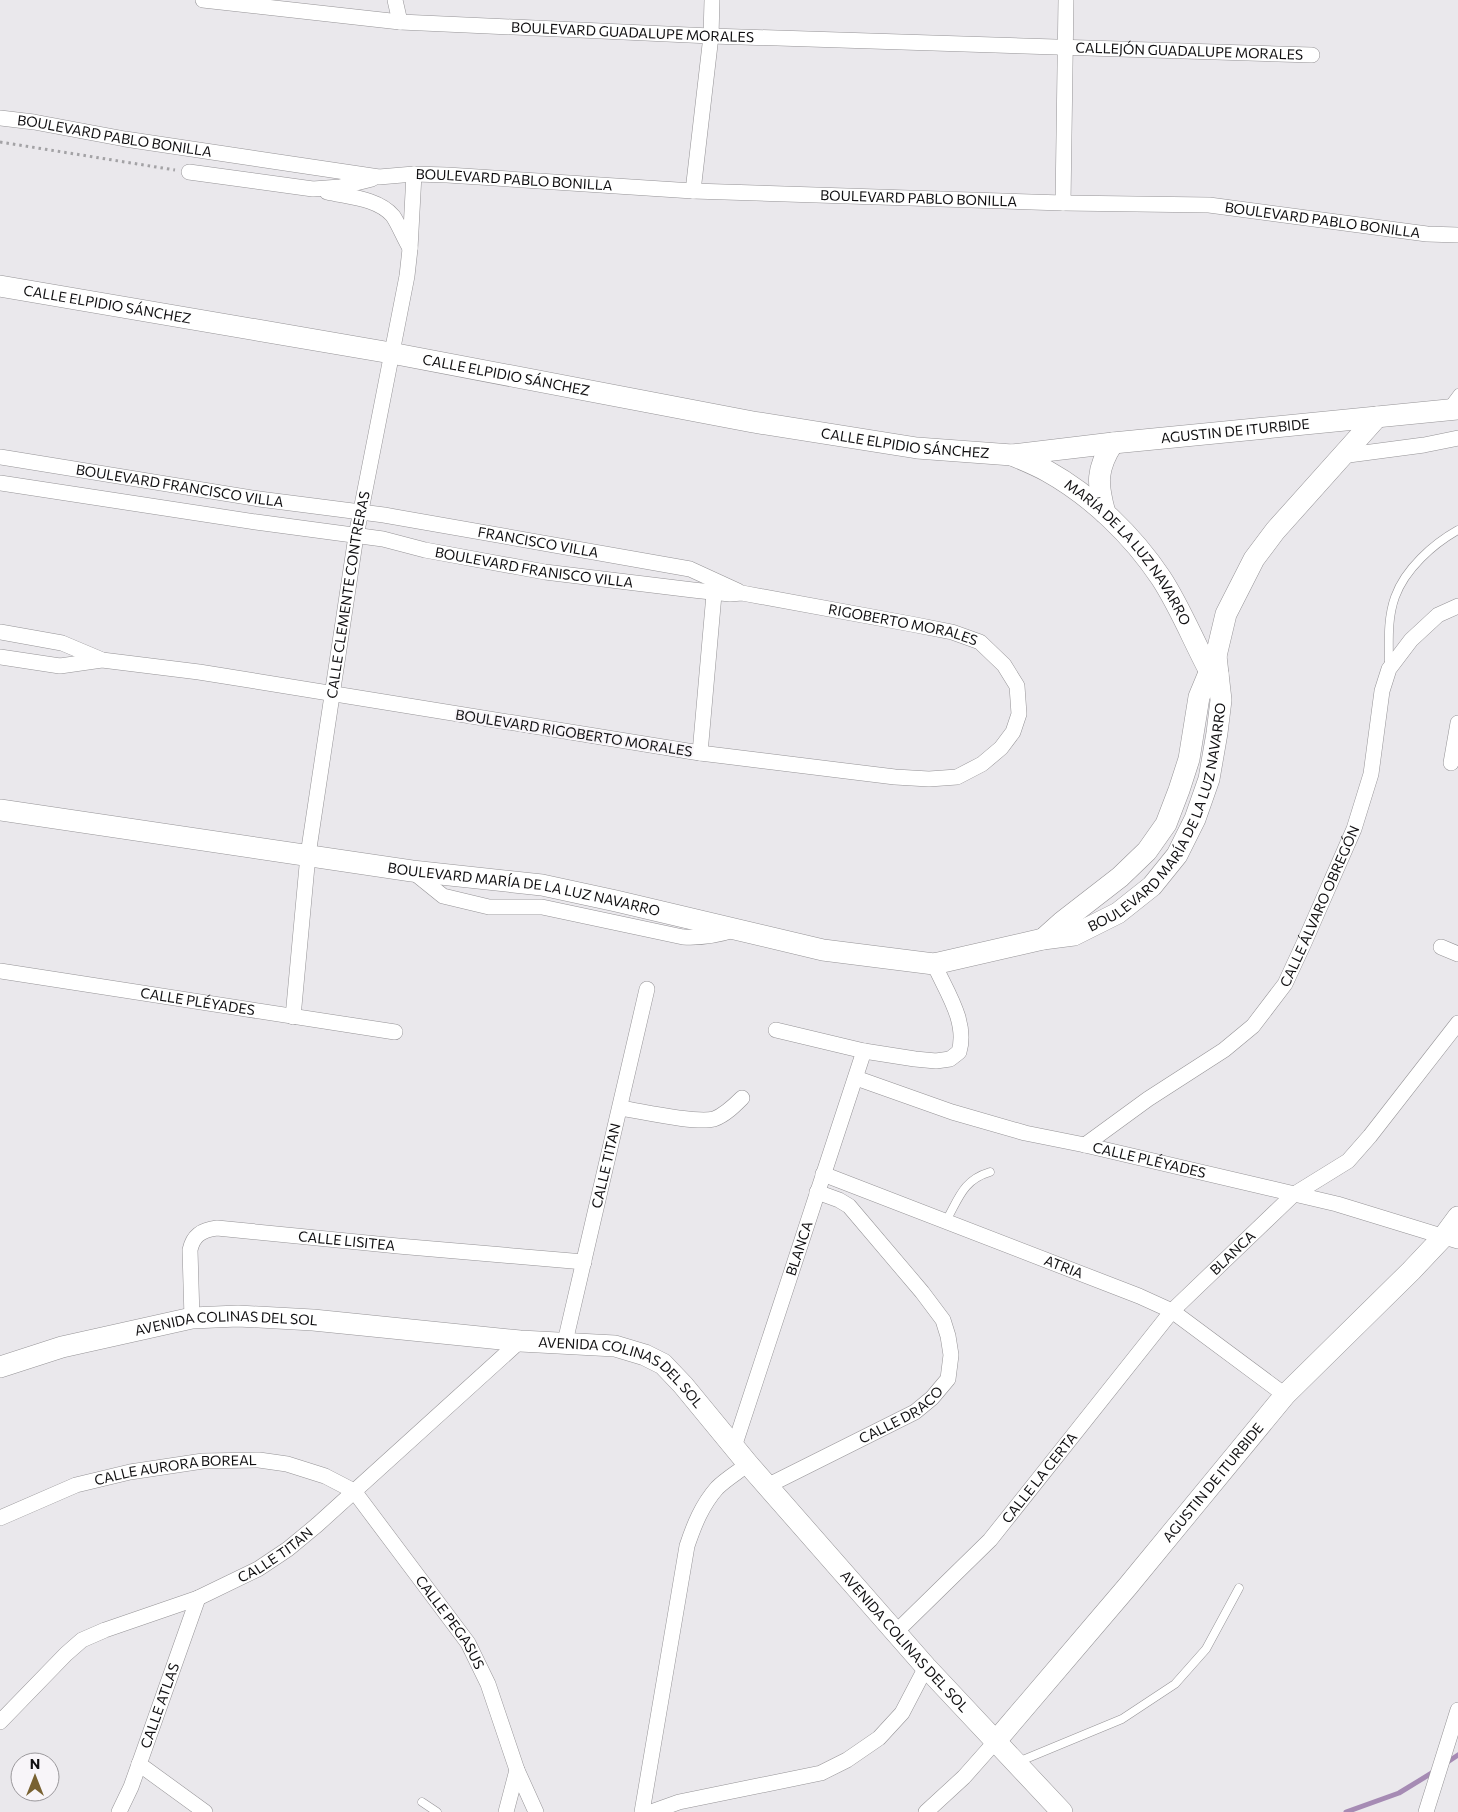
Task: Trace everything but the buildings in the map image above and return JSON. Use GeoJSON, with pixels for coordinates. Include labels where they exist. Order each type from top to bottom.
{"type":"FeatureCollection","features":[{"type":"Feature","properties":{"kind":"street","name":"BOULEVARD GUADALUPE MORALES"},"geometry":{"type":"LineString","coordinates":[[202,0],[400,22],[711,36],[1065,48]]}},
{"type":"Feature","properties":{"kind":"street"},"geometry":{"type":"LineString","coordinates":[[395,0],[400,22]]}},
{"type":"Feature","properties":{"kind":"street"},"geometry":{"type":"LineString","coordinates":[[694,191],[711,36],[712,0]]}},
{"type":"Feature","properties":{"kind":"street"},"geometry":{"type":"LineString","coordinates":[[1063,203],[1066,0]]}},
{"type":"Feature","properties":{"kind":"street","name":"CALLEJÓN GUADALUPE MORALES"},"geometry":{"type":"LineString","coordinates":[[1065,48],[1312,55]]}},
{"type":"Feature","properties":{"kind":"street","name":"BOULEVARD PABLO BONILLA"},"geometry":{"type":"LineString","coordinates":[[0,118],[378,177]]}},
{"type":"Feature","properties":{"kind":"street","name":"BOULEVARD PABLO BONILLA"},"geometry":{"type":"LineString","coordinates":[[189,172],[313,189],[340,187],[378,177],[414,174],[694,191],[1063,203],[1209,205],[1426,234],[1458,235]]}},
{"type":"Feature","properties":{"kind":"street","name":"CALLE CLEMENTE CONTRERAS"},"geometry":{"type":"LineString","coordinates":[[293,1017],[308,855],[360,511],[407,276],[414,174]]}},
{"type":"Feature","properties":{"kind":"street"},"geometry":{"type":"LineString","coordinates":[[313,189],[367,201],[382,208],[392,216],[410,249]]}},
{"type":"Feature","properties":{"kind":"street","name":"CALLE ELPIDIO SÁNCHEZ"},"geometry":{"type":"LineString","coordinates":[[0,286],[391,353],[753,422],[917,448],[1012,455]]}},
{"type":"Feature","properties":{"kind":"street","name":"AGUSTIN DE ITURBIDE"},"geometry":{"type":"LineString","coordinates":[[1012,455],[1113,443],[1452,410]]}},
{"type":"Feature","properties":{"kind":"street","name":"BOULEVARD MARÍA DE LA LUZ NAVARRO"},"geometry":{"type":"LineString","coordinates":[[1043,939],[1120,877],[1146,851],[1166,824],[1189,759],[1199,697],[1215,667],[1226,614],[1254,559],[1275,531],[1376,417]]}},
{"type":"Feature","properties":{"kind":"street"},"geometry":{"type":"LineString","coordinates":[[1341,456],[1424,445],[1458,438]]}},
{"type":"Feature","properties":{"kind":"street"},"geometry":{"type":"LineString","coordinates":[[1106,513],[1100,494],[1100,473],[1103,459],[1113,443]]}},
{"type":"Feature","properties":{"kind":"street","name":"MARÍA DE LA LUZ NAVARRO"},"geometry":{"type":"LineString","coordinates":[[1012,455],[1047,471],[1084,495],[1106,513],[1161,578],[1215,667]]}},
{"type":"Feature","properties":{"kind":"street","name":"BOULEVARD FRANCISCO VILLA"},"geometry":{"type":"LineString","coordinates":[[0,457],[258,498],[360,511]]}},
{"type":"Feature","properties":{"kind":"street","name":"BOULEVARD FRANCISCO VILLA"},"geometry":{"type":"LineString","coordinates":[[0,482],[356,536]]}},
{"type":"Feature","properties":{"kind":"street"},"geometry":{"type":"LineString","coordinates":[[256,522],[258,498]]}},
{"type":"Feature","properties":{"kind":"street","name":"FRANCISCO VILLA"},"geometry":{"type":"LineString","coordinates":[[360,511],[690,569],[715,586]]}},
{"type":"Feature","properties":{"kind":"street","name":"BOULEVARD FRANISCO VILLA"},"geometry":{"type":"LineString","coordinates":[[356,536],[383,539],[425,550],[545,572],[715,586]]}},
{"type":"Feature","properties":{"kind":"street"},"geometry":{"type":"LineString","coordinates":[[700,753],[715,586]]}},
{"type":"Feature","properties":{"kind":"street","name":"RIGOBERTO MORALES"},"geometry":{"type":"LineString","coordinates":[[715,586],[742,593],[952,632],[980,642],[1004,666],[1017,686],[1019,714]]}},
{"type":"Feature","properties":{"kind":"street","name":"CALLE ÁLVARO OBREGÓN"},"geometry":{"type":"LineString","coordinates":[[1086,1145],[1254,1026],[1285,984],[1354,829],[1371,774],[1382,691],[1389,669],[1411,640],[1438,615],[1458,606]]}},
{"type":"Feature","properties":{"kind":"street","name":"BOULEVARD RIGOBERTO MORALES"},"geometry":{"type":"LineString","coordinates":[[0,632],[62,643],[102,660]]}},
{"type":"Feature","properties":{"kind":"street","name":"BOULEVARD RIGOBERTO MORALES"},"geometry":{"type":"LineString","coordinates":[[0,657],[60,666],[102,660],[199,672],[700,753],[895,778],[929,779],[957,777],[982,764],[1001,748],[1013,732],[1019,714]]}},
{"type":"Feature","properties":{"kind":"street","name":"BOULEVARD MARÍA DE LA LUZ NAVARRO"},"geometry":{"type":"LineString","coordinates":[[0,810],[412,871],[542,885],[823,950],[934,964],[1043,939],[1074,935],[1118,913],[1152,886],[1177,855],[1195,819],[1209,779],[1218,733],[1221,700],[1215,667]]}},
{"type":"Feature","properties":{"kind":"street"},"geometry":{"type":"LineString","coordinates":[[1451,763],[1458,724]]}},
{"type":"Feature","properties":{"kind":"street"},"geometry":{"type":"LineString","coordinates":[[1440,947],[1458,954]]}},
{"type":"Feature","properties":{"kind":"street"},"geometry":{"type":"LineString","coordinates":[[776,1030],[864,1051],[936,1061],[950,1059],[959,1052],[962,1034],[957,1013],[934,964]]}},
{"type":"Feature","properties":{"kind":"street","name":"CALLE PLÉYADES"},"geometry":{"type":"LineString","coordinates":[[0,971],[395,1032]]}},
{"type":"Feature","properties":{"kind":"street","name":"CALLE TITAN"},"geometry":{"type":"LineString","coordinates":[[565,1342],[647,988]]}},
{"type":"Feature","properties":{"kind":"street","name":"BLANCA"},"geometry":{"type":"LineString","coordinates":[[1172,1311],[1293,1195],[1348,1161],[1370,1136],[1458,1023]]}},
{"type":"Feature","properties":{"kind":"street","name":"BLANCA"},"geometry":{"type":"LineString","coordinates":[[734,1447],[864,1051]]}},
{"type":"Feature","properties":{"kind":"street","name":"CALLE PLÉYADES"},"geometry":{"type":"LineString","coordinates":[[856,1078],[952,1112],[1025,1133],[1086,1145],[1337,1204],[1451,1239]]}},
{"type":"Feature","properties":{"kind":"street"},"geometry":{"type":"LineString","coordinates":[[620,1108],[698,1120],[714,1119],[729,1110],[742,1098]]}},
{"type":"Feature","properties":{"kind":"street","name":"ATRIA"},"geometry":{"type":"LineString","coordinates":[[823,1174],[1139,1296],[1172,1311],[1285,1395]]}},
{"type":"Feature","properties":{"kind":"street","name":"CALLE DRACO"},"geometry":{"type":"LineString","coordinates":[[767,1486],[915,1412],[932,1398],[948,1380],[951,1355],[943,1320],[922,1292],[849,1206],[817,1192]]}},
{"type":"Feature","properties":{"kind":"street","name":"AGUSTIN DE ITURBIDE"},"geometry":{"type":"LineString","coordinates":[[995,1742],[1122,1593],[1285,1395],[1451,1239],[1458,1217]]}},
{"type":"Feature","properties":{"kind":"street","name":"CALLE LISITEA"},"geometry":{"type":"LineString","coordinates":[[192,1318],[190,1250],[192,1240],[199,1233],[207,1229],[216,1228],[584,1262]]}},
{"type":"Feature","properties":{"kind":"street","name":"CALLE LA CERTA"},"geometry":{"type":"LineString","coordinates":[[896,1632],[990,1540],[1172,1311]]}},
{"type":"Feature","properties":{"kind":"street","name":"AVENIDA COLINAS DEL SOL"},"geometry":{"type":"LineString","coordinates":[[0,1367],[62,1347],[192,1318],[238,1316],[313,1320],[520,1341],[615,1346],[645,1355],[663,1364],[683,1385],[767,1486],[926,1667],[1016,1763],[1052,1808]]}},
{"type":"Feature","properties":{"kind":"street","name":"CALLE TITAN"},"geometry":{"type":"LineString","coordinates":[[0,1722],[82,1640],[105,1630],[198,1598],[266,1564],[317,1525],[520,1341]]}},
{"type":"Feature","properties":{"kind":"street","name":"CALLE AURORA BOREAL"},"geometry":{"type":"LineString","coordinates":[[0,1518],[76,1485],[130,1472],[203,1461],[259,1460],[287,1464],[325,1476],[354,1492]]}},
{"type":"Feature","properties":{"kind":"street"},"geometry":{"type":"LineString","coordinates":[[748,1464],[718,1487],[705,1504],[687,1546],[649,1812],[679,1802],[821,1773],[847,1760],[879,1738],[902,1712],[926,1667]]}},
{"type":"Feature","properties":{"kind":"street","name":"CALLE PEGASUS"},"geometry":{"type":"LineString","coordinates":[[354,1492],[468,1643],[488,1684],[517,1770],[536,1812]]}},
{"type":"Feature","properties":{"kind":"street","name":"CALLE ATLAS"},"geometry":{"type":"LineString","coordinates":[[119,1812],[131,1787],[198,1598]]}},
{"type":"Feature","properties":{"kind":"street"},"geometry":{"type":"LineString","coordinates":[[1426,1812],[1458,1710]]}},
{"type":"Feature","properties":{"kind":"street"},"geometry":{"type":"LineString","coordinates":[[926,1812],[964,1777],[995,1742]]}},
{"type":"Feature","properties":{"kind":"street"},"geometry":{"type":"LineString","coordinates":[[139,1764],[205,1812]]}},
{"type":"Feature","properties":{"kind":"street"},"geometry":{"type":"LineString","coordinates":[[506,1812],[517,1770]]}},
{"type":"Feature","properties":{"kind":"lane"},"geometry":{"type":"LineString","coordinates":[[1452,410],[1458,393]]}},
{"type":"Feature","properties":{"kind":"lane"},"geometry":{"type":"LineString","coordinates":[[1389,669],[1389,625],[1395,597],[1406,576],[1423,557],[1458,530]]}},
{"type":"Feature","properties":{"kind":"lane"},"geometry":{"type":"LineString","coordinates":[[946,1221],[967,1184],[977,1176],[990,1172]]}},
{"type":"Feature","properties":{"kind":"lane"},"geometry":{"type":"LineString","coordinates":[[1016,1763],[1122,1719],[1175,1684],[1206,1649],[1239,1588]]}},
{"type":"Feature","properties":{"kind":"lane"},"geometry":{"type":"LineString","coordinates":[[422,1802],[437,1812]]}},
{"type":"Feature","properties":{"kind":"path","name":"BOULEVARD PABLO BONILLA"},"geometry":{"type":"LineString","coordinates":[[0,142],[189,172]]}},
{"type":"Feature","properties":{"kind":"waterway"},"geometry":{"type":"LineString","coordinates":[[1446,1763],[1458,1755]]}},
{"type":"Feature","properties":{"kind":"waterway"},"geometry":{"type":"LineString","coordinates":[[1346,1812],[1399,1793],[1435,1771]]}}]}
